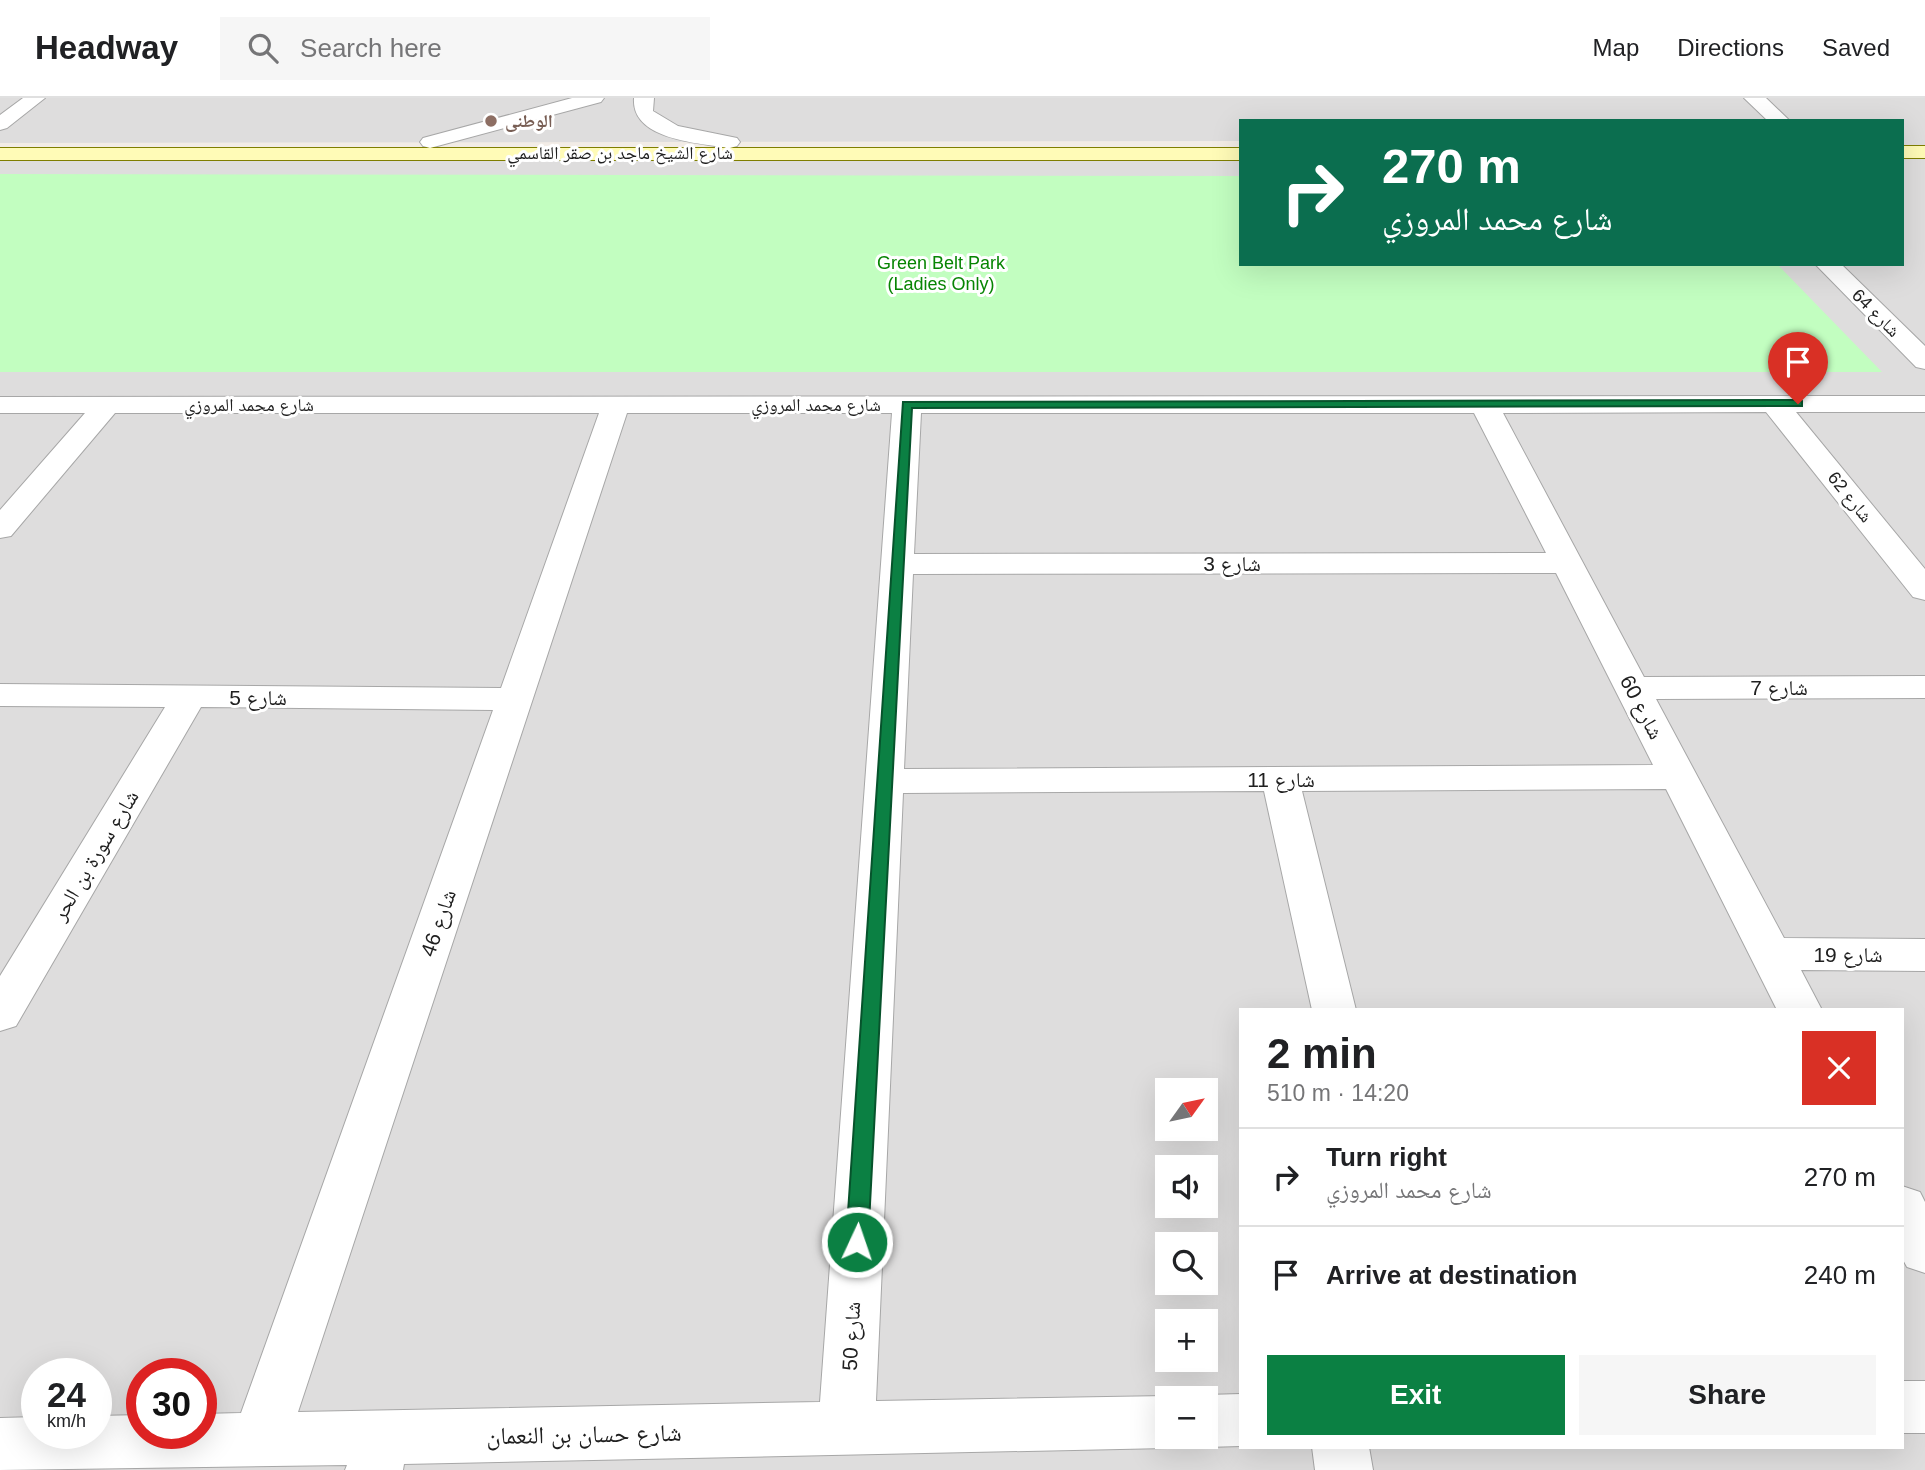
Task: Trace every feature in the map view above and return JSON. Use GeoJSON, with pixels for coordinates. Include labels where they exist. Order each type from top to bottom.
{"type":"FeatureCollection","features":[{"type":"Feature","properties":{"kind":"main road","name":"شارع الشيخ ماجد بن صقر القاسمي"},"geometry":{"type":"LineString","coordinates":[[0,141],[1239,142]]}},
{"type":"Feature","properties":{"kind":"main road"},"geometry":{"type":"LineString","coordinates":[[1904,141],[1925,141]]}},
{"type":"Feature","properties":{"kind":"main road"},"geometry":{"type":"LineString","coordinates":[[984,153],[1044,146],[1036,142]]}},
{"type":"Feature","properties":{"kind":"main road"},"geometry":{"type":"LineString","coordinates":[[890,152],[929,166]]}},
{"type":"Feature","properties":{"kind":"main road"},"geometry":{"type":"LineString","coordinates":[[1904,152],[1925,152]]}},
{"type":"Feature","properties":{"kind":"main road","name":"شارع الشيخ ماجد بن صقر القاسمي"},"geometry":{"type":"LineString","coordinates":[[0,153],[1239,154]]}},
{"type":"Feature","properties":{"kind":"main road"},"geometry":{"type":"LineString","coordinates":[[416,166],[462,153]]}},
{"type":"Feature","properties":{"kind":"street"},"geometry":{"type":"LineString","coordinates":[[0,124],[35,98]]}},
{"type":"Feature","properties":{"kind":"street"},"geometry":{"type":"LineString","coordinates":[[430,142],[594,98]]}},
{"type":"Feature","properties":{"kind":"street"},"geometry":{"type":"LineString","coordinates":[[644,98],[643,112],[659,124],[685,133],[730,142]]}},
{"type":"Feature","properties":{"kind":"street"},"geometry":{"type":"LineString","coordinates":[[1754,98],[1778,119]]}},
{"type":"Feature","properties":{"kind":"street","name":"شارع 64"},"geometry":{"type":"LineString","coordinates":[[1829,266],[1925,361]]}},
{"type":"Feature","properties":{"kind":"street"},"geometry":{"type":"LineString","coordinates":[[1000,388],[1026,405]]}},
{"type":"Feature","properties":{"kind":"street","name":"شارع 60"},"geometry":{"type":"LineString","coordinates":[[1484,404],[1799,1008]]}},
{"type":"Feature","properties":{"kind":"street","name":"شارع 62"},"geometry":{"type":"LineString","coordinates":[[1774,404],[1925,590]]}},
{"type":"Feature","properties":{"kind":"street","name":"شارع محمد المروزي"},"geometry":{"type":"LineString","coordinates":[[0,405],[1925,404]]}},
{"type":"Feature","properties":{"kind":"street"},"geometry":{"type":"LineString","coordinates":[[0,529],[107,405]]}},
{"type":"Feature","properties":{"kind":"street","name":"شارع 46"},"geometry":{"type":"LineString","coordinates":[[260,1440],[616,405]]}},
{"type":"Feature","properties":{"kind":"street","name":"شارع 50"},"geometry":{"type":"LineString","coordinates":[[846,1430],[907,405]]}},
{"type":"Feature","properties":{"kind":"street","name":"شارع 3"},"geometry":{"type":"LineString","coordinates":[[897,564],[1567,563]]}},
{"type":"Feature","properties":{"kind":"street","name":"شارع 7"},"geometry":{"type":"LineString","coordinates":[[1632,688],[1925,687]]}},
{"type":"Feature","properties":{"kind":"street","name":"شارع 5"},"geometry":{"type":"LineString","coordinates":[[0,695],[515,698]]}},
{"type":"Feature","properties":{"kind":"street","name":"شارع سورة بن الحر"},"geometry":{"type":"LineString","coordinates":[[0,1013],[190,696]]}},
{"type":"Feature","properties":{"kind":"street","name":"شارع 11"},"geometry":{"type":"LineString","coordinates":[[884,781],[1678,777]]}},
{"type":"Feature","properties":{"kind":"street"},"geometry":{"type":"LineString","coordinates":[[1280,779],[1334,1008]]}},
{"type":"Feature","properties":{"kind":"street","name":"شارع 19"},"geometry":{"type":"LineString","coordinates":[[1771,954],[1925,955]]}},
{"type":"Feature","properties":{"kind":"street"},"geometry":{"type":"LineString","coordinates":[[1904,1211],[1925,1251]]}},
{"type":"Feature","properties":{"kind":"street"},"geometry":{"type":"LineString","coordinates":[[1904,1407],[1925,1407]]}},
{"type":"Feature","properties":{"kind":"street"},"geometry":{"type":"LineString","coordinates":[[1218,1421],[1239,1420]]}},
{"type":"Feature","properties":{"kind":"street","name":"شارع حسان بن النعمان"},"geometry":{"type":"LineString","coordinates":[[0,1445],[260,1440],[378,1454],[846,1430],[1155,1422]]}},
{"type":"Feature","properties":{"kind":"street"},"geometry":{"type":"LineString","coordinates":[[1340,1449],[1344,1470]]}},
{"type":"Feature","properties":{"kind":"shaded area"},"geometry":{"type":"Polygon","coordinates":[[[0,98],[1925,98],[1925,146],[1904,146],[1904,119],[1239,119],[1239,141],[0,143],[0,98]]]}},
{"type":"Feature","properties":{"kind":"shaded area"},"geometry":{"type":"Polygon","coordinates":[[[0,147],[1239,148],[1239,266],[1904,266],[1904,148],[1925,148],[1925,1470],[0,1470],[0,147]]]}},
{"type":"Feature","properties":{"kind":"green space","name":"Green Belt Park (Ladies Only)"},"geometry":{"type":"Polygon","coordinates":[[[0,174],[1239,176],[1239,266],[1779,266],[1882,372],[0,372],[0,174]]]}},
{"type":"Feature","properties":{"kind":"place","name":"الوطنی"},"geometry":{"type":"Point","coordinates":[491,121]}},
{"type":"Feature","properties":{"kind":"route"},"geometry":{"type":"LineString","coordinates":[[857,1242],[907,405],[1798,404]]}}]}
